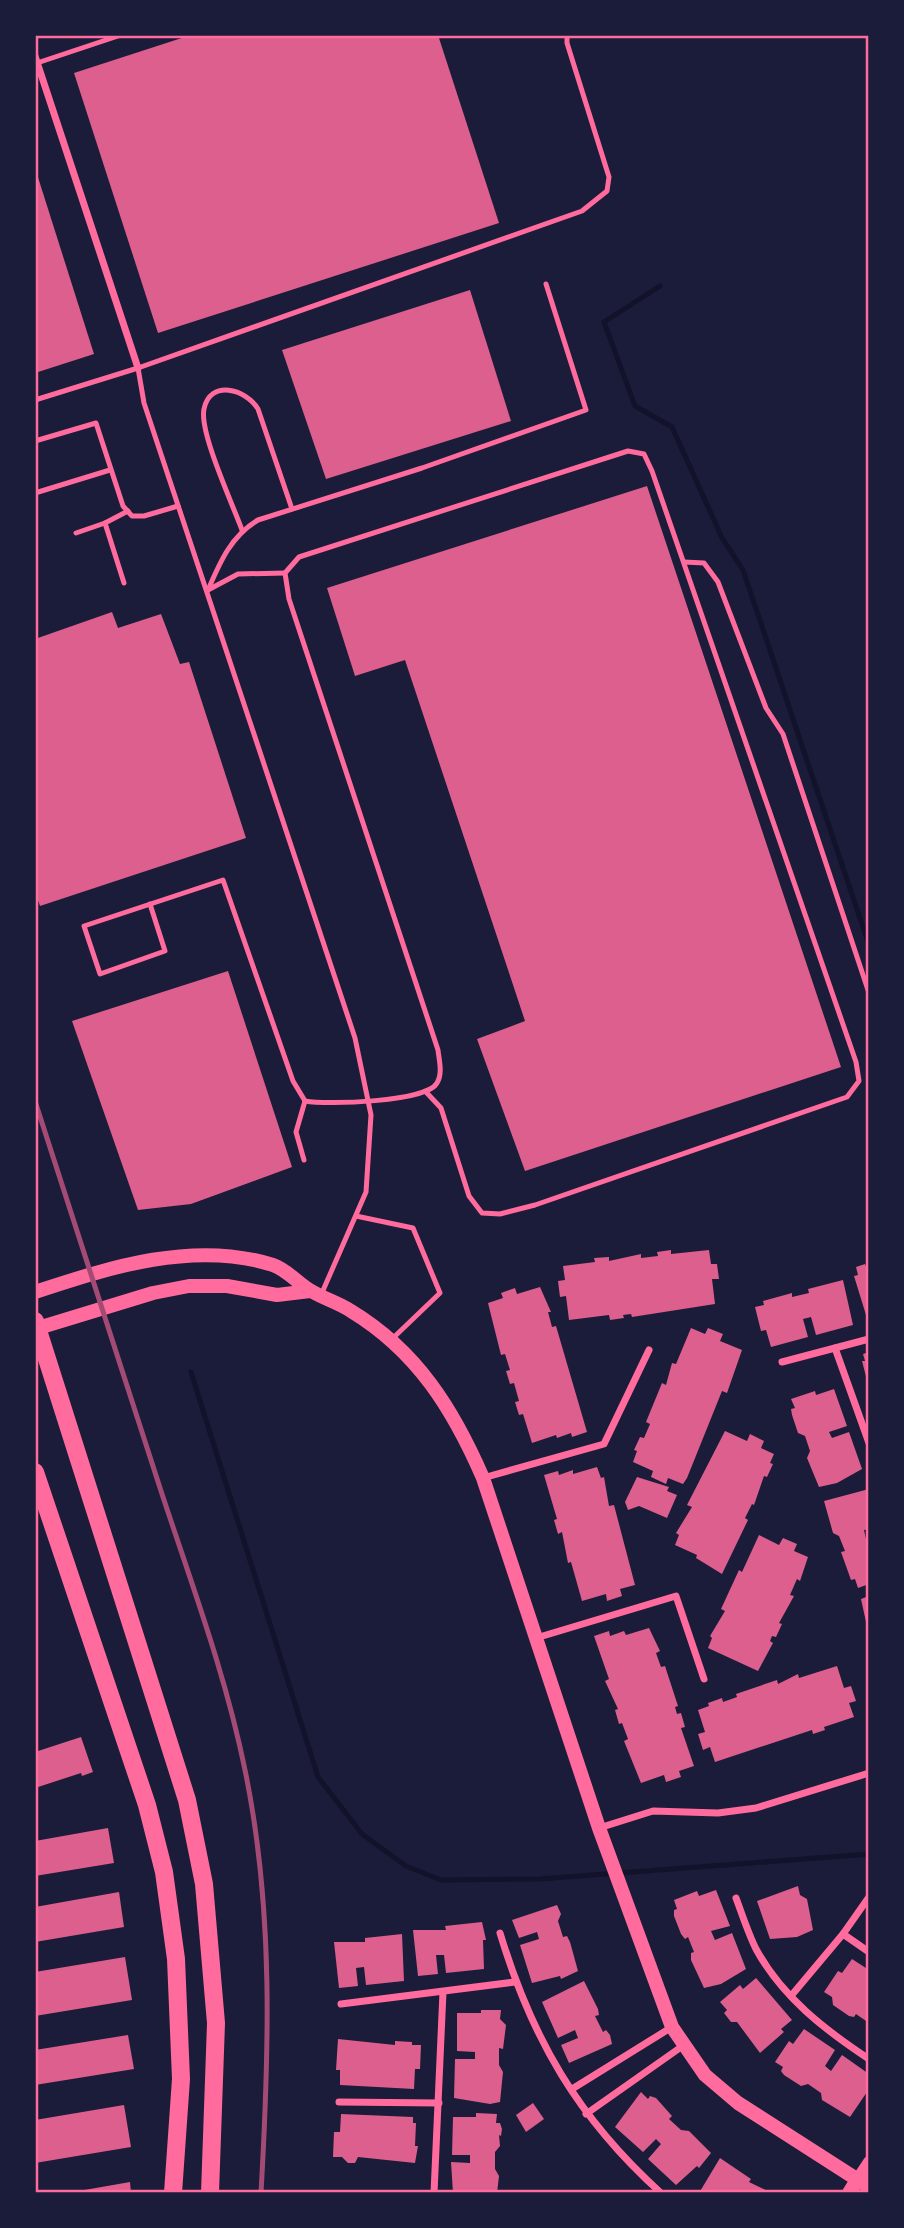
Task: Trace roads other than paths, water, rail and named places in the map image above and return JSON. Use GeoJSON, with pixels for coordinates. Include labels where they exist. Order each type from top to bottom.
{"type":"FeatureCollection","features":[{"type":"Feature","properties":{"kind":"main road"},"geometry":{"type":"LineString","coordinates":[[35,1292],[122,1265],[155,1258],[234,1256],[276,1266],[316,1293],[350,1310],[392,1339],[440,1393],[461,1427],[483,1478],[600,1828],[672,2027],[705,2075],[738,2103],[863,2184],[849,2193]]}},
{"type":"Feature","properties":{"kind":"main road"},"geometry":{"type":"LineString","coordinates":[[210,2193],[216,2023],[204,1884],[187,1800],[36,1326],[153,1293],[189,1286],[227,1286],[277,1295],[316,1293]]}},
{"type":"Feature","properties":{"kind":"main road"},"geometry":{"type":"LineString","coordinates":[[35,1472],[147,1805],[164,1872],[176,1959],[181,2079],[173,2193]]}},
{"type":"Feature","properties":{"kind":"street"},"geometry":{"type":"LineString","coordinates":[[36,60],[138,368]]}},
{"type":"Feature","properties":{"kind":"street"},"geometry":{"type":"LineString","coordinates":[[782,1362],[869,1339]]}},
{"type":"Feature","properties":{"kind":"street"},"geometry":{"type":"LineString","coordinates":[[835,1348],[869,1443]]}},
{"type":"Feature","properties":{"kind":"street"},"geometry":{"type":"LineString","coordinates":[[483,1478],[604,1444],[649,1350]]}},
{"type":"Feature","properties":{"kind":"street"},"geometry":{"type":"LineString","coordinates":[[535,1639],[676,1596],[704,1679]]}},
{"type":"Feature","properties":{"kind":"street"},"geometry":{"type":"LineString","coordinates":[[600,1828],[653,1811],[718,1813],[756,1808],[869,1773]]}},
{"type":"Feature","properties":{"kind":"street"},"geometry":{"type":"LineString","coordinates":[[791,1996],[843,1934],[869,1897]]}},
{"type":"Feature","properties":{"kind":"street"},"geometry":{"type":"LineString","coordinates":[[736,1898],[756,1949],[791,1996],[819,2025],[869,2059]]}},
{"type":"Feature","properties":{"kind":"street"},"geometry":{"type":"LineString","coordinates":[[500,1933],[515,1982],[553,2064],[609,2144],[661,2193]]}},
{"type":"Feature","properties":{"kind":"street"},"geometry":{"type":"LineString","coordinates":[[843,1934],[869,1952]]}},
{"type":"Feature","properties":{"kind":"street"},"geometry":{"type":"LineString","coordinates":[[341,2004],[515,1982]]}},
{"type":"Feature","properties":{"kind":"street"},"geometry":{"type":"LineString","coordinates":[[434,2193],[443,1992]]}},
{"type":"Feature","properties":{"kind":"street"},"geometry":{"type":"LineString","coordinates":[[572,2089],[672,2027]]}},
{"type":"Feature","properties":{"kind":"street"},"geometry":{"type":"LineString","coordinates":[[586,2114],[684,2045]]}},
{"type":"Feature","properties":{"kind":"street"},"geometry":{"type":"LineString","coordinates":[[339,2102],[439,2103]]}},
{"type":"Feature","properties":{"kind":"street"},"geometry":{"type":"LineString","coordinates":[[863,2184],[869,2162]]}},
{"type":"Feature","properties":{"kind":"lane"},"geometry":{"type":"LineString","coordinates":[[36,60],[121,35]]}},
{"type":"Feature","properties":{"kind":"lane"},"geometry":{"type":"LineString","coordinates":[[35,400],[138,368],[499,243],[582,211],[597,202],[607,191],[609,177],[567,43],[567,35]]}},
{"type":"Feature","properties":{"kind":"lane"},"geometry":{"type":"LineString","coordinates":[[208,590],[222,559],[242,530],[258,520],[586,410],[547,284]]}},
{"type":"Feature","properties":{"kind":"lane"},"geometry":{"type":"LineString","coordinates":[[138,368],[144,403],[355,1038],[368,1099],[371,1115],[366,1192],[316,1293]]}},
{"type":"Feature","properties":{"kind":"lane"},"geometry":{"type":"LineString","coordinates":[[242,530],[204,428],[204,409],[209,397],[221,391],[237,391],[250,397],[258,409],[292,509]]}},
{"type":"Feature","properties":{"kind":"lane"},"geometry":{"type":"LineString","coordinates":[[35,441],[96,423],[123,506],[132,516],[144,516],[178,506]]}},
{"type":"Feature","properties":{"kind":"lane"},"geometry":{"type":"LineString","coordinates":[[208,590],[238,574],[285,573],[299,558],[628,451],[644,454],[652,471],[856,1062],[859,1081],[847,1097],[535,1205],[500,1213],[482,1213],[469,1196],[441,1108],[435,1098],[426,1092]]}},
{"type":"Feature","properties":{"kind":"lane"},"geometry":{"type":"LineString","coordinates":[[35,494],[110,470]]}},
{"type":"Feature","properties":{"kind":"lane"},"geometry":{"type":"LineString","coordinates":[[76,533],[128,511]]}},
{"type":"Feature","properties":{"kind":"lane"},"geometry":{"type":"LineString","coordinates":[[105,523],[124,583]]}},
{"type":"Feature","properties":{"kind":"lane"},"geometry":{"type":"LineString","coordinates":[[684,562],[704,563],[718,582],[766,708],[783,734],[869,993]]}},
{"type":"Feature","properties":{"kind":"lane"},"geometry":{"type":"LineString","coordinates":[[285,573],[289,599],[438,1050],[440,1073],[437,1084],[426,1092],[324,1104],[305,1101]]}},
{"type":"Feature","properties":{"kind":"lane"},"geometry":{"type":"LineString","coordinates":[[150,904],[165,951],[100,974],[84,926],[150,904],[223,880],[293,1081],[305,1101],[296,1132],[304,1160]]}},
{"type":"Feature","properties":{"kind":"lane"},"geometry":{"type":"LineString","coordinates":[[356,1216],[413,1228],[440,1293],[392,1339]]}},
{"type":"Feature","properties":{"kind":"waterway"},"geometry":{"type":"LineString","coordinates":[[660,286],[604,322],[635,406],[672,427],[722,538],[743,570],[869,945]]}},
{"type":"Feature","properties":{"kind":"waterway"},"geometry":{"type":"LineString","coordinates":[[191,1372],[318,1777],[362,1834],[406,1866],[441,1880],[540,1879],[869,1854]]}},
{"type":"Feature","properties":{"kind":"railway"},"geometry":{"type":"LineString","coordinates":[[35,1101],[208,1631],[245,1770],[261,1875],[265,1928],[267,2034],[261,2193]]}}]}
